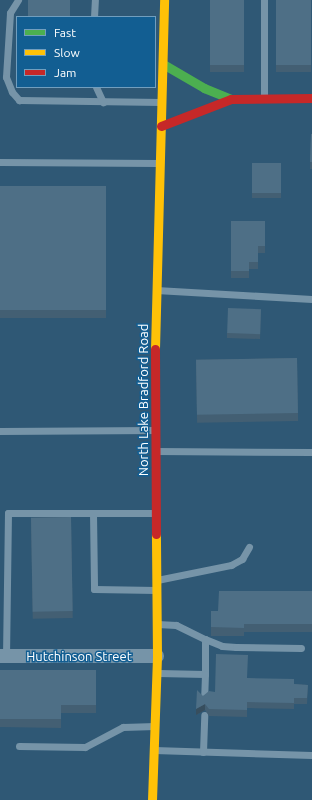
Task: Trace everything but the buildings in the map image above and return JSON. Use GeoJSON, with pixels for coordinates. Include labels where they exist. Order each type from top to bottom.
{"type":"FeatureCollection","features":[{"type":"Feature","properties":{"kind":"main road","name":"North Lake Bradford Road"},"geometry":{"type":"LineString","coordinates":[[152,800],[157,656],[155,290],[164,0]]}},
{"type":"Feature","properties":{"kind":"main road"},"geometry":{"type":"LineString","coordinates":[[163,64],[204,88],[231,99]]}},
{"type":"Feature","properties":{"kind":"main road"},"geometry":{"type":"LineString","coordinates":[[161,126],[231,99],[312,98]]}},
{"type":"Feature","properties":{"kind":"street","name":"Hutchinson Street"},"geometry":{"type":"LineString","coordinates":[[3,656],[157,656]]}},
{"type":"Feature","properties":{"kind":"lane"},"geometry":{"type":"LineString","coordinates":[[18,0],[10,13],[6,77],[12,92],[19,100],[162,102]]}},
{"type":"Feature","properties":{"kind":"lane"},"geometry":{"type":"LineString","coordinates":[[94,0],[94,16]]}},
{"type":"Feature","properties":{"kind":"lane"},"geometry":{"type":"LineString","coordinates":[[264,0],[264,98]]}},
{"type":"Feature","properties":{"kind":"lane"},"geometry":{"type":"LineString","coordinates":[[96,88],[103,102]]}},
{"type":"Feature","properties":{"kind":"lane"},"geometry":{"type":"LineString","coordinates":[[0,162],[160,163]]}},
{"type":"Feature","properties":{"kind":"lane"},"geometry":{"type":"LineString","coordinates":[[155,290],[312,299]]}},
{"type":"Feature","properties":{"kind":"lane"},"geometry":{"type":"LineString","coordinates":[[0,431],[156,430]]}},
{"type":"Feature","properties":{"kind":"lane"},"geometry":{"type":"LineString","coordinates":[[156,451],[312,452]]}},
{"type":"Feature","properties":{"kind":"lane"},"geometry":{"type":"LineString","coordinates":[[3,656],[8,513],[156,513]]}},
{"type":"Feature","properties":{"kind":"lane"},"geometry":{"type":"LineString","coordinates":[[93,513],[94,589],[157,590]]}},
{"type":"Feature","properties":{"kind":"lane"},"geometry":{"type":"LineString","coordinates":[[157,580],[231,565],[242,559],[249,548]]}},
{"type":"Feature","properties":{"kind":"lane"},"geometry":{"type":"LineString","coordinates":[[157,624],[176,625],[222,646],[301,648]]}},
{"type":"Feature","properties":{"kind":"lane"},"geometry":{"type":"LineString","coordinates":[[204,697],[205,639]]}},
{"type":"Feature","properties":{"kind":"lane"},"geometry":{"type":"LineString","coordinates":[[156,674],[205,674]]}},
{"type":"Feature","properties":{"kind":"lane"},"geometry":{"type":"LineString","coordinates":[[203,752],[204,716]]}},
{"type":"Feature","properties":{"kind":"lane"},"geometry":{"type":"LineString","coordinates":[[19,746],[85,747],[123,727],[155,726]]}},
{"type":"Feature","properties":{"kind":"lane"},"geometry":{"type":"LineString","coordinates":[[154,750],[312,756]]}},
{"type":"Feature","properties":{"kind":"traffic: fast"},"geometry":{"type":"LineString","coordinates":[[163,64],[204,88],[231,99]]}},
{"type":"Feature","properties":{"kind":"traffic: slow"},"geometry":{"type":"LineString","coordinates":[[155,349],[164,0]]}},
{"type":"Feature","properties":{"kind":"traffic: slow"},"geometry":{"type":"LineString","coordinates":[[152,800],[157,656],[156,534]]}},
{"type":"Feature","properties":{"kind":"traffic: jam"},"geometry":{"type":"LineString","coordinates":[[161,126],[231,99],[312,98]]}},
{"type":"Feature","properties":{"kind":"traffic: jam"},"geometry":{"type":"LineString","coordinates":[[155,349],[156,534]]}}]}
